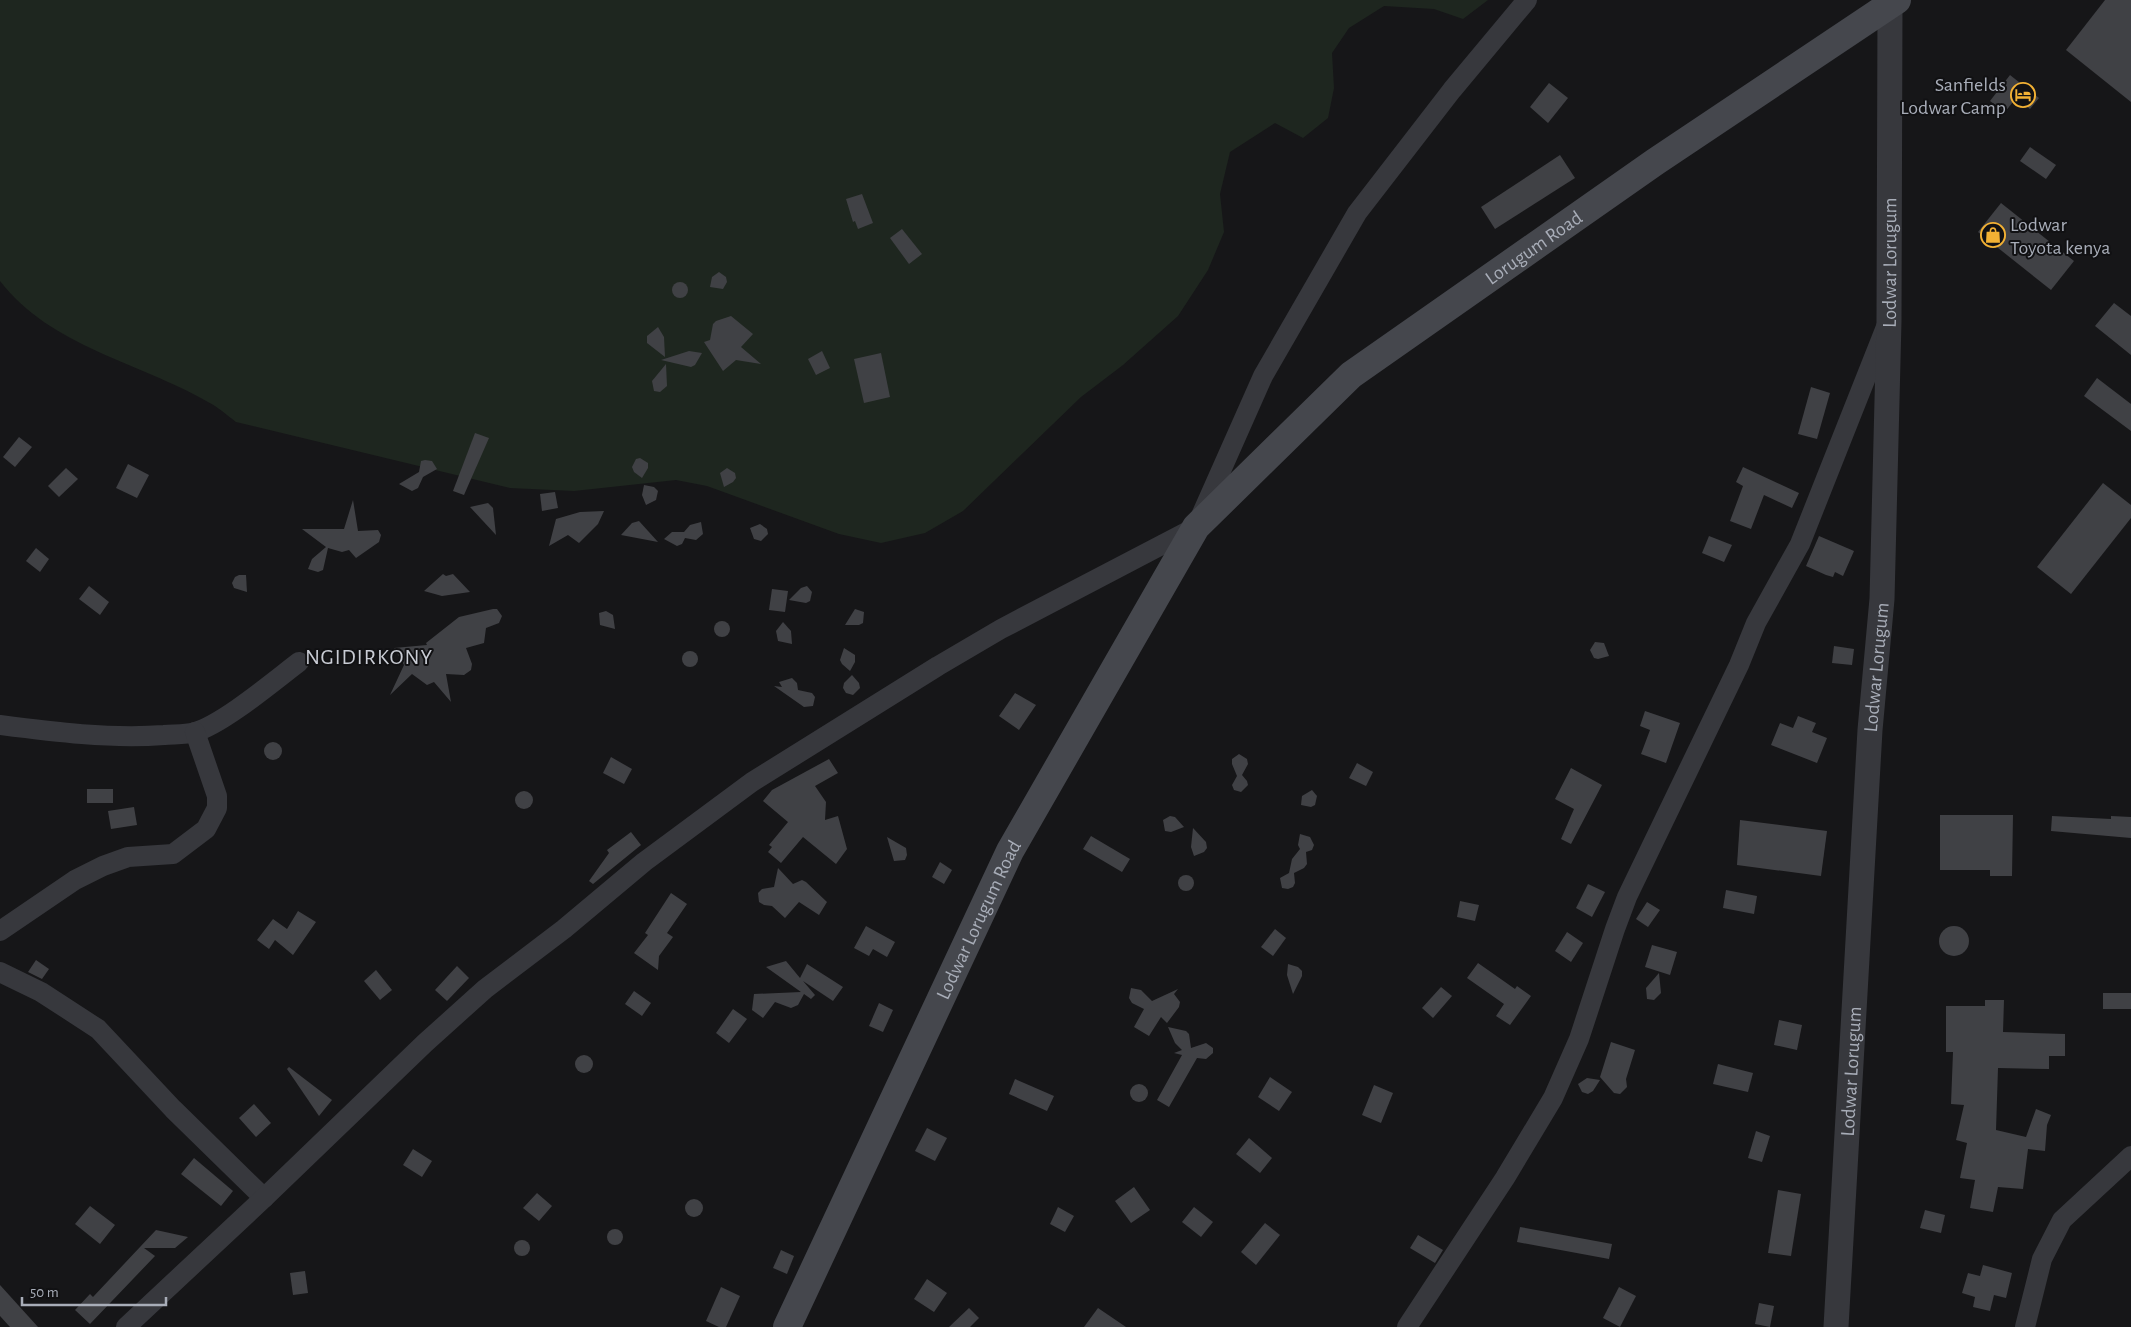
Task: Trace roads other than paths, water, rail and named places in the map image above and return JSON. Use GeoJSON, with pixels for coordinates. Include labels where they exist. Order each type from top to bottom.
{"type":"FeatureCollection","features":[{"type":"Feature","properties":{"kind":"main road","name":"Lorugum Road"},"geometry":{"type":"LineString","coordinates":[[1196,527],[1351,375],[1655,162],[1894,3]]}},
{"type":"Feature","properties":{"kind":"main road","name":"Lodwar Lorugum Road"},"geometry":{"type":"LineString","coordinates":[[786,1327],[1010,851],[1196,527]]}},
{"type":"Feature","properties":{"kind":"street"},"geometry":{"type":"LineString","coordinates":[[126,1327],[264,1198],[425,1043],[485,989],[564,929],[644,862],[752,782],[1001,629],[1196,527],[1263,376],[1357,213],[1452,90],[1527,0]]}},
{"type":"Feature","properties":{"kind":"street","name":"Lodwar Lorugum"},"geometry":{"type":"LineString","coordinates":[[1836,1327],[1870,730],[1882,598],[1894,3]]}},
{"type":"Feature","properties":{"kind":"street"},"geometry":{"type":"LineString","coordinates":[[1407,1327],[1505,1178],[1554,1098],[1579,1039],[1627,898],[1739,665],[1756,623],[1800,544],[1889,321]]}},
{"type":"Feature","properties":{"kind":"street"},"geometry":{"type":"LineString","coordinates":[[0,725],[45,731],[113,736],[150,736],[195,732],[247,701],[299,662]]}},
{"type":"Feature","properties":{"kind":"street"},"geometry":{"type":"LineString","coordinates":[[0,931],[75,880],[103,866],[128,857],[173,854],[206,829],[216,808],[217,796],[195,732]]}},
{"type":"Feature","properties":{"kind":"street"},"geometry":{"type":"LineString","coordinates":[[0,972],[41,992],[98,1029],[173,1109],[264,1198]]}},
{"type":"Feature","properties":{"kind":"street"},"geometry":{"type":"LineString","coordinates":[[2025,1327],[2042,1259],[2062,1220],[2131,1156]]}},
{"type":"Feature","properties":{"kind":"place","name":"Sanfields Lodwar Camp"},"geometry":{"type":"Point","coordinates":[2023,95]}},
{"type":"Feature","properties":{"kind":"place","name":"Lodwar Toyota kenya"},"geometry":{"type":"Point","coordinates":[1993,235]}},
{"type":"Feature","properties":{"kind":"district","name":"NGIDIRKONY"},"geometry":{"type":"Point","coordinates":[369,656]}}]}
